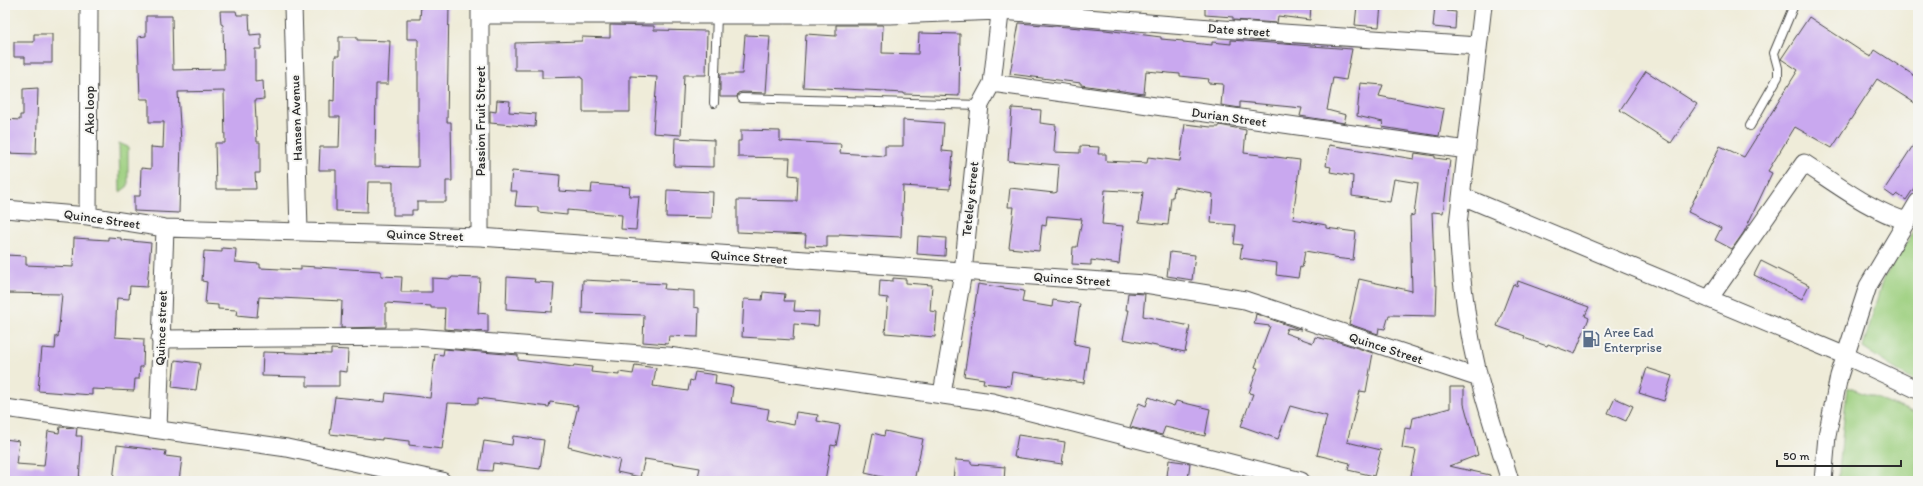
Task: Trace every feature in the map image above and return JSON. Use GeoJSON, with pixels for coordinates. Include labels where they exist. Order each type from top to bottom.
{"type":"FeatureCollection","features":[{"type":"Feature","properties":{"kind":"street","name":"Ako loop"},"geometry":{"type":"LineString","coordinates":[[88,216],[89,5]]}},
{"type":"Feature","properties":{"kind":"street","name":"Hansen Avenue"},"geometry":{"type":"LineString","coordinates":[[292,5],[299,231]]}},
{"type":"Feature","properties":{"kind":"street"},"geometry":{"type":"LineString","coordinates":[[1483,5],[1458,224],[1460,277],[1479,378],[1510,481]]}},
{"type":"Feature","properties":{"kind":"street","name":"Date street"},"geometry":{"type":"LineString","coordinates":[[480,10],[890,15],[1001,8],[1222,29],[1478,46]]}},
{"type":"Feature","properties":{"kind":"street","name":"Teteley street"},"geometry":{"type":"LineString","coordinates":[[942,394],[963,272],[980,105],[992,83],[1001,8]]}},
{"type":"Feature","properties":{"kind":"street","name":"Passion Fruit Street"},"geometry":{"type":"LineString","coordinates":[[480,10],[480,237]]}},
{"type":"Feature","properties":{"kind":"street","name":"Durian Street"},"geometry":{"type":"LineString","coordinates":[[992,83],[1467,150]]}},
{"type":"Feature","properties":{"kind":"street"},"geometry":{"type":"LineString","coordinates":[[1709,300],[1804,163],[1895,218],[1907,221]]}},
{"type":"Feature","properties":{"kind":"street"},"geometry":{"type":"LineString","coordinates":[[1462,196],[1846,356],[1918,390]]}},
{"type":"Feature","properties":{"kind":"street"},"geometry":{"type":"LineString","coordinates":[[1822,481],[1827,436],[1839,376],[1868,286],[1918,202]]}},
{"type":"Feature","properties":{"kind":"street","name":"Quince Street"},"geometry":{"type":"LineString","coordinates":[[5,209],[88,216],[165,228],[480,237],[1144,284],[1245,300],[1479,378]]}},
{"type":"Feature","properties":{"kind":"street","name":"Quince street"},"geometry":{"type":"LineString","coordinates":[[158,429],[165,228]]}},
{"type":"Feature","properties":{"kind":"street"},"geometry":{"type":"LineString","coordinates":[[160,339],[415,337],[668,356],[992,402],[1301,481]]}},
{"type":"Feature","properties":{"kind":"street"},"geometry":{"type":"LineString","coordinates":[[5,408],[287,448],[442,481]]}},
{"type":"Feature","properties":{"kind":"lane"},"geometry":{"type":"LineString","coordinates":[[1750,126],[1778,77],[1774,53],[1794,5]]}},
{"type":"Feature","properties":{"kind":"lane"},"geometry":{"type":"LineString","coordinates":[[714,103],[717,14]]}},
{"type":"Feature","properties":{"kind":"lane"},"geometry":{"type":"LineString","coordinates":[[742,98],[980,105]]}},
{"type":"Feature","properties":{"kind":"green space"},"geometry":{"type":"Polygon","coordinates":[[[119,143],[128,147],[128,186],[120,192],[119,143]]]}},
{"type":"Feature","properties":{"kind":"green space"},"geometry":{"type":"Polygon","coordinates":[[[1918,225],[1918,384],[1863,348],[1882,281],[1918,225]]]}},
{"type":"Feature","properties":{"kind":"green space"},"geometry":{"type":"Polygon","coordinates":[[[1847,387],[1918,414],[1918,481],[1838,481],[1847,387]]]}},
{"type":"Feature","properties":{"kind":"building"},"geometry":{"type":"Polygon","coordinates":[[[421,5],[449,5],[447,122],[451,122],[452,181],[446,181],[446,202],[417,202],[417,210],[412,210],[412,215],[393,215],[393,182],[368,182],[367,212],[336,211],[336,170],[319,170],[320,147],[339,147],[340,117],[330,117],[330,100],[334,101],[335,56],[339,56],[339,37],[357,37],[357,40],[390,41],[388,84],[376,84],[375,166],[418,167],[418,39],[407,39],[407,19],[420,19],[421,5]]]}},
{"type":"Feature","properties":{"kind":"building"},"geometry":{"type":"Polygon","coordinates":[[[1205,5],[1311,5],[1310,20],[1278,16],[1277,23],[1233,20],[1233,17],[1205,15],[1205,5]]]}},
{"type":"Feature","properties":{"kind":"building"},"geometry":{"type":"Polygon","coordinates":[[[1357,5],[1381,5],[1379,27],[1355,25],[1357,5]]]}},
{"type":"Feature","properties":{"kind":"building"},"geometry":{"type":"Polygon","coordinates":[[[1435,5],[1448,5],[1447,11],[1456,12],[1455,29],[1433,27],[1435,5]]]}},
{"type":"Feature","properties":{"kind":"building"},"geometry":{"type":"Polygon","coordinates":[[[220,11],[236,11],[237,15],[249,15],[250,35],[261,34],[261,49],[255,49],[255,82],[263,81],[264,99],[255,100],[257,142],[260,142],[260,173],[255,173],[256,189],[216,189],[215,143],[225,143],[224,91],[178,92],[181,142],[179,213],[134,211],[134,196],[140,196],[141,168],[151,169],[151,147],[163,148],[164,122],[149,122],[149,99],[140,99],[138,37],[146,36],[146,16],[172,16],[173,70],[224,69],[223,25],[221,24],[220,11]]]}},
{"type":"Feature","properties":{"kind":"building"},"geometry":{"type":"Polygon","coordinates":[[[1809,17],[1867,55],[1871,57],[1875,50],[1918,78],[1918,105],[1877,79],[1832,148],[1795,127],[1768,171],[1772,173],[1744,232],[1732,249],[1715,240],[1721,228],[1688,212],[1720,146],[1744,157],[1798,70],[1781,59],[1809,17]]]}},
{"type":"Feature","properties":{"kind":"building"},"geometry":{"type":"Polygon","coordinates":[[[1019,23],[1105,30],[1212,45],[1212,42],[1231,44],[1231,40],[1352,49],[1346,80],[1333,78],[1327,110],[1346,115],[1344,123],[1300,116],[1302,108],[1240,102],[1240,108],[1221,105],[1223,84],[1208,83],[1209,79],[1180,76],[1180,74],[1146,71],[1144,94],[1081,85],[1081,83],[1010,74],[1019,23]]]}},
{"type":"Feature","properties":{"kind":"building"},"geometry":{"type":"Polygon","coordinates":[[[610,25],[654,26],[654,30],[707,31],[706,75],[684,75],[681,135],[653,133],[657,77],[630,76],[630,112],[583,112],[583,79],[581,77],[542,78],[542,70],[515,70],[515,43],[582,41],[582,37],[610,38],[610,25]]]}},
{"type":"Feature","properties":{"kind":"building"},"geometry":{"type":"Polygon","coordinates":[[[836,25],[883,25],[882,53],[918,54],[919,33],[960,34],[959,96],[803,87],[806,34],[836,36],[836,25]]]}},
{"type":"Feature","properties":{"kind":"building"},"geometry":{"type":"Polygon","coordinates":[[[34,34],[52,34],[52,63],[25,63],[25,57],[14,57],[14,42],[34,42],[34,34]]]}},
{"type":"Feature","properties":{"kind":"building"},"geometry":{"type":"Polygon","coordinates":[[[745,35],[770,36],[766,93],[742,92],[738,93],[737,97],[720,97],[720,74],[742,74],[745,35]]]}},
{"type":"Feature","properties":{"kind":"building"},"geometry":{"type":"Polygon","coordinates":[[[1646,71],[1697,104],[1671,143],[1620,110],[1646,71]]]}},
{"type":"Feature","properties":{"kind":"building"},"geometry":{"type":"Polygon","coordinates":[[[1360,83],[1383,85],[1379,96],[1444,109],[1439,136],[1382,127],[1383,122],[1357,116],[1360,83]]]}},
{"type":"Feature","properties":{"kind":"building"},"geometry":{"type":"Polygon","coordinates":[[[38,88],[36,154],[5,153],[5,119],[20,120],[20,115],[23,115],[23,89],[38,88]]]}},
{"type":"Feature","properties":{"kind":"building"},"geometry":{"type":"Polygon","coordinates":[[[497,100],[510,101],[509,112],[536,114],[535,127],[490,123],[490,111],[496,112],[497,100]]]}},
{"type":"Feature","properties":{"kind":"building"},"geometry":{"type":"Polygon","coordinates":[[[1012,108],[1041,110],[1040,123],[1056,125],[1054,152],[1080,153],[1080,146],[1099,147],[1098,154],[1106,154],[1106,161],[1147,163],[1148,157],[1180,161],[1185,124],[1211,127],[1219,127],[1219,125],[1246,130],[1244,153],[1300,160],[1293,219],[1326,225],[1326,228],[1356,232],[1353,260],[1333,258],[1334,256],[1305,251],[1302,268],[1300,267],[1298,278],[1276,275],[1277,263],[1240,258],[1242,245],[1234,244],[1236,225],[1211,223],[1213,194],[1174,187],[1173,197],[1171,197],[1168,225],[1139,222],[1143,192],[1105,190],[1102,224],[1123,226],[1119,264],[1091,260],[1091,265],[1072,264],[1073,247],[1077,247],[1082,219],[1047,216],[1046,226],[1042,225],[1039,251],[1009,248],[1014,207],[1008,207],[1010,188],[1054,193],[1057,192],[1059,165],[1008,161],[1012,108]]]}},
{"type":"Feature","properties":{"kind":"building"},"geometry":{"type":"Polygon","coordinates":[[[903,120],[944,123],[942,151],[953,152],[950,189],[903,186],[901,237],[839,234],[839,236],[827,236],[827,247],[805,246],[806,235],[737,232],[737,200],[797,201],[798,176],[789,175],[790,158],[738,157],[738,141],[741,141],[741,130],[780,131],[780,141],[841,144],[840,153],[885,156],[885,146],[903,146],[903,120]]]}},
{"type":"Feature","properties":{"kind":"building"},"geometry":{"type":"Polygon","coordinates":[[[675,138],[714,140],[714,167],[674,166],[675,138]]]}},
{"type":"Feature","properties":{"kind":"building"},"geometry":{"type":"Polygon","coordinates":[[[1918,138],[1918,182],[1906,200],[1897,194],[1894,197],[1884,190],[1918,138]]]}},
{"type":"Feature","properties":{"kind":"building"},"geometry":{"type":"Polygon","coordinates":[[[1329,145],[1414,159],[1415,153],[1450,160],[1443,213],[1432,212],[1435,285],[1437,285],[1436,316],[1389,315],[1385,329],[1379,328],[1378,334],[1349,324],[1359,279],[1412,291],[1410,216],[1414,215],[1418,183],[1394,179],[1390,202],[1352,196],[1353,176],[1330,172],[1331,167],[1326,166],[1329,145]]]}},
{"type":"Feature","properties":{"kind":"building"},"geometry":{"type":"Polygon","coordinates":[[[512,171],[560,175],[559,191],[591,193],[592,184],[630,187],[629,196],[639,196],[636,230],[621,229],[622,215],[567,210],[567,215],[538,212],[538,207],[515,206],[517,191],[510,191],[512,171]]]}},
{"type":"Feature","properties":{"kind":"building"},"geometry":{"type":"Polygon","coordinates":[[[667,190],[713,192],[712,218],[666,217],[667,190]]]}},
{"type":"Feature","properties":{"kind":"building"},"geometry":{"type":"Polygon","coordinates":[[[918,236],[946,238],[945,256],[917,254],[918,236]]]}},
{"type":"Feature","properties":{"kind":"building"},"geometry":{"type":"Polygon","coordinates":[[[108,237],[151,243],[147,287],[130,286],[129,299],[117,298],[115,337],[144,339],[143,367],[140,367],[139,379],[135,379],[134,391],[92,389],[92,395],[38,391],[42,348],[55,349],[56,336],[58,337],[62,294],[5,293],[5,255],[26,256],[26,265],[73,267],[74,238],[108,240],[108,237]]]}},
{"type":"Feature","properties":{"kind":"building"},"geometry":{"type":"Polygon","coordinates":[[[222,248],[236,249],[235,262],[260,264],[260,268],[301,270],[301,266],[381,271],[381,276],[402,277],[401,292],[432,292],[432,278],[480,278],[478,313],[488,314],[488,332],[444,329],[445,308],[431,308],[431,306],[386,303],[386,327],[341,328],[342,301],[259,297],[257,317],[236,315],[237,310],[218,309],[218,305],[205,304],[207,282],[202,281],[204,251],[222,252],[222,248]]]}},
{"type":"Feature","properties":{"kind":"building"},"geometry":{"type":"Polygon","coordinates":[[[1170,252],[1195,255],[1192,280],[1167,276],[1170,252]]]}},
{"type":"Feature","properties":{"kind":"building"},"geometry":{"type":"Polygon","coordinates":[[[1761,261],[1809,285],[1802,299],[1754,275],[1761,261]]]}},
{"type":"Feature","properties":{"kind":"building"},"geometry":{"type":"Polygon","coordinates":[[[507,277],[535,279],[534,282],[554,283],[552,312],[506,309],[507,277]]]}},
{"type":"Feature","properties":{"kind":"building"},"geometry":{"type":"Polygon","coordinates":[[[893,278],[906,279],[906,283],[932,285],[930,311],[937,312],[935,337],[885,333],[888,298],[879,297],[880,280],[893,281],[893,278]]]}},
{"type":"Feature","properties":{"kind":"building"},"geometry":{"type":"Polygon","coordinates":[[[583,280],[665,284],[664,289],[694,291],[694,307],[699,308],[698,337],[669,336],[668,344],[643,342],[644,315],[582,313],[583,280]]]}},
{"type":"Feature","properties":{"kind":"building"},"geometry":{"type":"Polygon","coordinates":[[[1518,281],[1589,307],[1585,316],[1589,318],[1575,354],[1548,344],[1547,346],[1524,338],[1525,336],[1497,326],[1513,284],[1517,286],[1518,281]]]}},
{"type":"Feature","properties":{"kind":"building"},"geometry":{"type":"Polygon","coordinates":[[[978,284],[1024,291],[1022,302],[1052,307],[1053,300],[1080,304],[1074,344],[1089,347],[1084,383],[1012,372],[1010,386],[983,383],[984,379],[964,376],[978,284]]]}},
{"type":"Feature","properties":{"kind":"building"},"geometry":{"type":"Polygon","coordinates":[[[763,292],[785,294],[784,301],[795,301],[794,311],[819,312],[818,326],[794,324],[793,340],[742,337],[744,299],[762,300],[763,292]]]}},
{"type":"Feature","properties":{"kind":"building"},"geometry":{"type":"Polygon","coordinates":[[[1128,293],[1145,294],[1143,316],[1190,326],[1185,352],[1123,339],[1129,310],[1126,310],[1128,293]]]}},
{"type":"Feature","properties":{"kind":"building"},"geometry":{"type":"Polygon","coordinates":[[[1256,314],[1301,330],[1287,328],[1285,333],[1313,343],[1315,337],[1339,342],[1373,353],[1366,392],[1360,391],[1347,442],[1381,450],[1374,476],[1348,470],[1350,463],[1317,455],[1327,416],[1290,406],[1278,439],[1241,426],[1253,394],[1249,393],[1258,368],[1255,367],[1270,326],[1254,324],[1256,314]]]}},
{"type":"Feature","properties":{"kind":"building"},"geometry":{"type":"Polygon","coordinates":[[[331,349],[348,350],[347,372],[339,371],[339,386],[307,386],[307,377],[262,376],[263,352],[331,354],[331,349]]]}},
{"type":"Feature","properties":{"kind":"building"},"geometry":{"type":"Polygon","coordinates":[[[444,349],[518,355],[518,360],[573,367],[574,365],[592,367],[591,372],[619,375],[619,372],[633,374],[635,365],[656,368],[653,386],[688,391],[690,380],[693,381],[695,372],[716,375],[715,384],[733,387],[731,403],[769,409],[767,420],[794,425],[796,412],[818,415],[817,421],[840,425],[836,446],[831,445],[825,481],[697,481],[700,468],[645,459],[640,477],[617,472],[620,460],[568,447],[578,406],[550,402],[549,407],[478,398],[478,404],[448,403],[442,449],[409,445],[409,441],[382,438],[382,440],[330,434],[335,397],[385,402],[386,393],[430,398],[435,354],[443,355],[444,349]]]}},
{"type":"Feature","properties":{"kind":"building"},"geometry":{"type":"Polygon","coordinates":[[[175,360],[200,363],[196,390],[172,387],[175,360]]]}},
{"type":"Feature","properties":{"kind":"building"},"geometry":{"type":"Polygon","coordinates":[[[1647,368],[1672,376],[1664,401],[1639,393],[1647,368]]]}},
{"type":"Feature","properties":{"kind":"building"},"geometry":{"type":"Polygon","coordinates":[[[1450,387],[1464,387],[1464,404],[1478,455],[1449,466],[1490,475],[1490,481],[1410,481],[1416,450],[1402,448],[1405,428],[1411,429],[1413,418],[1450,408],[1450,387]]]}},
{"type":"Feature","properties":{"kind":"building"},"geometry":{"type":"Polygon","coordinates":[[[1149,397],[1174,406],[1176,401],[1210,409],[1205,436],[1165,427],[1162,435],[1130,427],[1139,403],[1146,406],[1149,397]]]}},
{"type":"Feature","properties":{"kind":"building"},"geometry":{"type":"Polygon","coordinates":[[[1615,398],[1633,406],[1626,421],[1608,413],[1615,398]]]}},
{"type":"Feature","properties":{"kind":"building"},"geometry":{"type":"Polygon","coordinates":[[[60,427],[77,428],[76,436],[82,436],[79,481],[5,481],[5,439],[19,441],[16,464],[44,466],[48,431],[59,433],[60,427]]]}},
{"type":"Feature","properties":{"kind":"building"},"geometry":{"type":"Polygon","coordinates":[[[885,431],[923,439],[914,481],[900,481],[865,473],[873,433],[884,436],[885,431]]]}},
{"type":"Feature","properties":{"kind":"building"},"geometry":{"type":"Polygon","coordinates":[[[1018,435],[1065,442],[1062,464],[1014,457],[1018,435]]]}},
{"type":"Feature","properties":{"kind":"building"},"geometry":{"type":"Polygon","coordinates":[[[513,436],[544,440],[540,469],[493,463],[492,471],[479,470],[484,441],[512,445],[513,436]]]}},
{"type":"Feature","properties":{"kind":"building"},"geometry":{"type":"Polygon","coordinates":[[[117,445],[166,451],[165,456],[182,458],[179,481],[113,481],[117,445]]]}},
{"type":"Feature","properties":{"kind":"building"},"geometry":{"type":"Polygon","coordinates":[[[955,460],[971,461],[971,464],[1005,467],[1004,481],[953,481],[955,460]]]}},
{"type":"Feature","properties":{"kind":"building"},"geometry":{"type":"Polygon","coordinates":[[[1169,460],[1190,463],[1188,479],[1167,476],[1169,460]]]}},
{"type":"Feature","properties":{"kind":"place","name":"Aree Ead Enterprise"},"geometry":{"type":"Point","coordinates":[1591,339]}}]}
